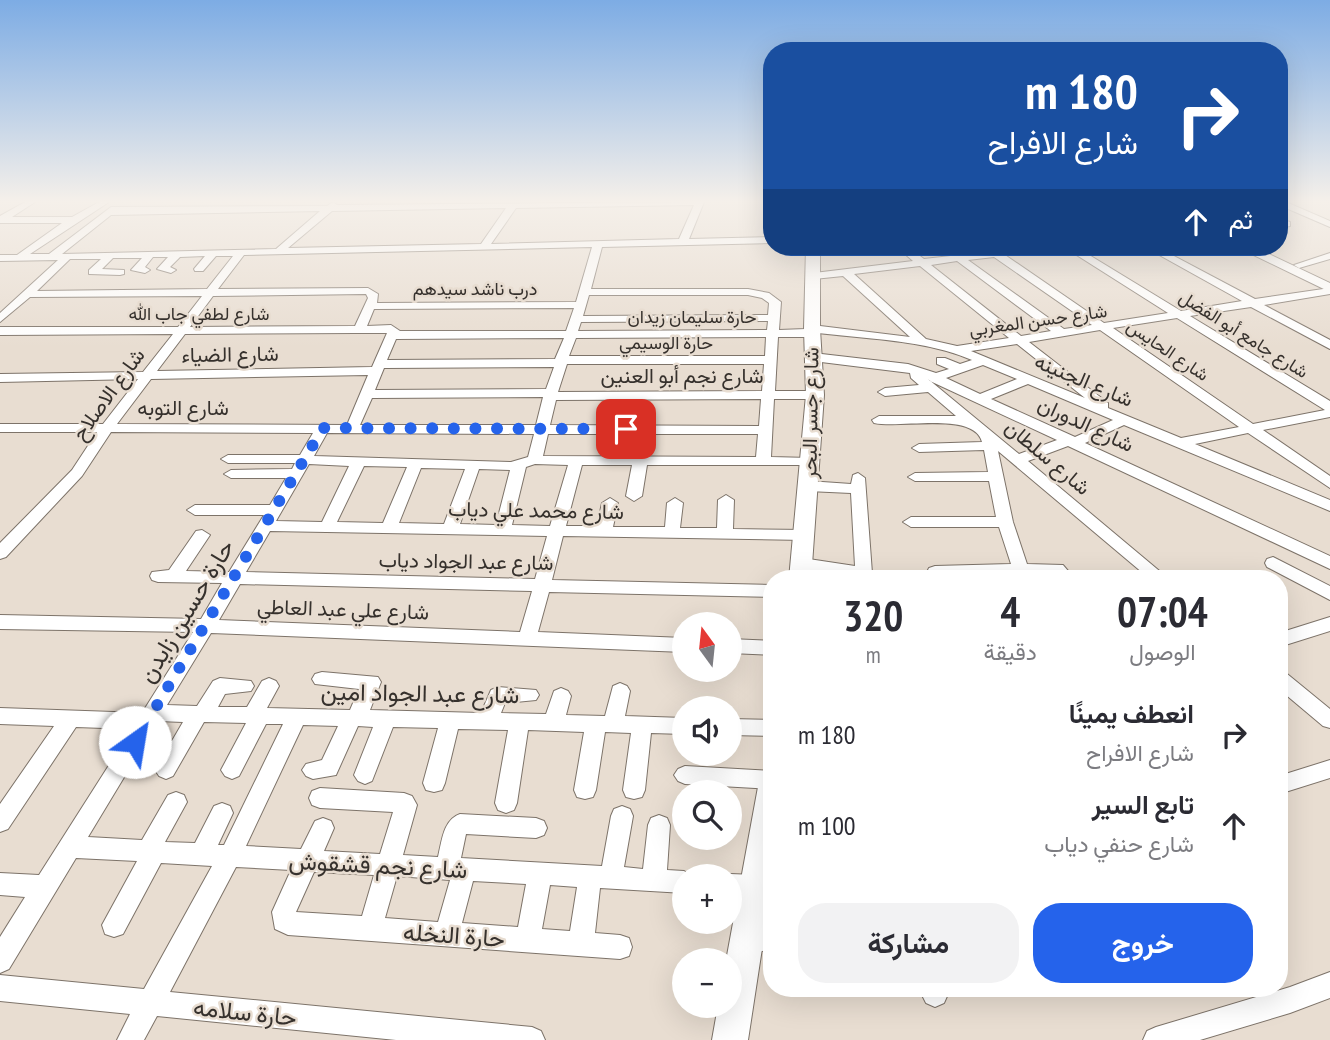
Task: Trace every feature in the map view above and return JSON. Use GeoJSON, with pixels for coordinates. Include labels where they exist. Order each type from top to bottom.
{"type":"FeatureCollection","features":[{"type":"Feature","properties":{"kind":"main road","name":"شارع جسر البحر"},"geometry":{"type":"LineString","coordinates":[[801,570],[815,395],[812,331],[813,256]]}},
{"type":"Feature","properties":{"kind":"main road"},"geometry":{"type":"LineString","coordinates":[[1270,256],[1330,290]]}},
{"type":"Feature","properties":{"kind":"main road"},"geometry":{"type":"LineString","coordinates":[[1276,256],[1330,279]]}},
{"type":"Feature","properties":{"kind":"main road"},"geometry":{"type":"LineString","coordinates":[[730,1040],[759,940],[743,886],[763,818]]}},
{"type":"Feature","properties":{"kind":"street"},"geometry":{"type":"LineString","coordinates":[[20,257],[30,251]]}},
{"type":"Feature","properties":{"kind":"street"},"geometry":{"type":"LineString","coordinates":[[51,257],[58,251]]}},
{"type":"Feature","properties":{"kind":"street"},"geometry":{"type":"LineString","coordinates":[[0,258],[298,251]]}},
{"type":"Feature","properties":{"kind":"street"},"geometry":{"type":"LineString","coordinates":[[503,530],[542,428],[560,361],[581,305],[596,251]]}},
{"type":"Feature","properties":{"kind":"street","name":"شارع الاصلاح"},"geometry":{"type":"LineString","coordinates":[[0,553],[77,473],[107,428],[242,252]]}},
{"type":"Feature","properties":{"kind":"street"},"geometry":{"type":"LineString","coordinates":[[199,269],[213,253]]}},
{"type":"Feature","properties":{"kind":"street"},"geometry":{"type":"LineString","coordinates":[[145,270],[136,270],[152,254]]}},
{"type":"Feature","properties":{"kind":"street"},"geometry":{"type":"LineString","coordinates":[[171,270],[162,269],[177,254]]}},
{"type":"Feature","properties":{"kind":"street"},"geometry":{"type":"LineString","coordinates":[[111,255],[93,272],[120,272]]}},
{"type":"Feature","properties":{"kind":"street"},"geometry":{"type":"LineString","coordinates":[[0,319],[68,256]]}},
{"type":"Feature","properties":{"kind":"street"},"geometry":{"type":"LineString","coordinates":[[913,256],[1121,419],[1073,441],[1016,460]]}},
{"type":"Feature","properties":{"kind":"street"},"geometry":{"type":"LineString","coordinates":[[814,276],[967,256]]}},
{"type":"Feature","properties":{"kind":"street","name":"شارع الحايس"},"geometry":{"type":"LineString","coordinates":[[999,256],[1330,483]]}},
{"type":"Feature","properties":{"kind":"street","name":"شارع جامع أبو الفضل"},"geometry":{"type":"LineString","coordinates":[[1084,256],[1330,407]]}},
{"type":"Feature","properties":{"kind":"street"},"geometry":{"type":"LineString","coordinates":[[1167,256],[1330,345]]}},
{"type":"Feature","properties":{"kind":"street"},"geometry":{"type":"LineString","coordinates":[[1299,265],[1330,256]]}},
{"type":"Feature","properties":{"kind":"street"},"geometry":{"type":"LineString","coordinates":[[959,258],[1063,334]]}},
{"type":"Feature","properties":{"kind":"street"},"geometry":{"type":"LineString","coordinates":[[845,272],[922,342]]}},
{"type":"Feature","properties":{"kind":"street","name":"شارع حسن المغربي"},"geometry":{"type":"LineString","coordinates":[[959,349],[1106,328],[1330,290]]}},
{"type":"Feature","properties":{"kind":"street"},"geometry":{"type":"LineString","coordinates":[[27,294],[368,291],[373,294],[359,330]]}},
{"type":"Feature","properties":{"kind":"street"},"geometry":{"type":"LineString","coordinates":[[585,292],[748,292],[765,295],[775,302],[762,462]]}},
{"type":"Feature","properties":{"kind":"street","name":"درب ناشد سيدهم"},"geometry":{"type":"LineString","coordinates":[[370,306],[581,305]]}},
{"type":"Feature","properties":{"kind":"street"},"geometry":{"type":"LineString","coordinates":[[576,319],[774,318]]}},
{"type":"Feature","properties":{"kind":"street","name":"شارع لطفي جاب الله"},"geometry":{"type":"LineString","coordinates":[[0,331],[391,329],[394,331],[392,335]]}},
{"type":"Feature","properties":{"kind":"street","name":"شارع الجنينه"},"geometry":{"type":"LineString","coordinates":[[812,331],[922,342],[959,349],[1330,506]]}},
{"type":"Feature","properties":{"kind":"street","name":"حارة سليمان زيدان"},"geometry":{"type":"LineString","coordinates":[[392,335],[812,331]]}},
{"type":"Feature","properties":{"kind":"street"},"geometry":{"type":"LineString","coordinates":[[352,428],[392,335]]}},
{"type":"Feature","properties":{"kind":"street","name":"شارع سلطان"},"geometry":{"type":"LineString","coordinates":[[813,357],[908,368],[933,383],[988,441],[1016,460],[1150,570]]}},
{"type":"Feature","properties":{"kind":"street","name":"حارة الوسيمي"},"geometry":{"type":"LineString","coordinates":[[378,367],[560,361],[771,360]]}},
{"type":"Feature","properties":{"kind":"street"},"geometry":{"type":"LineString","coordinates":[[885,392],[933,383],[984,360]]}},
{"type":"Feature","properties":{"kind":"street"},"geometry":{"type":"LineString","coordinates":[[941,361],[961,369]]}},
{"type":"Feature","properties":{"kind":"street","name":"شارع الضياء"},"geometry":{"type":"LineString","coordinates":[[0,378],[378,367]]}},
{"type":"Feature","properties":{"kind":"street"},"geometry":{"type":"LineString","coordinates":[[981,399],[1028,379]]}},
{"type":"Feature","properties":{"kind":"street","name":"شارع الدوران"},"geometry":{"type":"LineString","coordinates":[[933,383],[981,399],[1330,563]]}},
{"type":"Feature","properties":{"kind":"street","name":"شارع نجم أبو العنين"},"geometry":{"type":"LineString","coordinates":[[366,394],[815,395]]}},
{"type":"Feature","properties":{"kind":"street"},"geometry":{"type":"LineString","coordinates":[[1178,443],[1330,413]]}},
{"type":"Feature","properties":{"kind":"street"},"geometry":{"type":"LineString","coordinates":[[879,420],[968,420]]}},
{"type":"Feature","properties":{"kind":"street","name":"شارع التوبه"},"geometry":{"type":"LineString","coordinates":[[0,428],[766,430]]}},
{"type":"Feature","properties":{"kind":"street","name":"حارة حسين زايدن"},"geometry":{"type":"LineString","coordinates":[[0,960],[151,717],[323,428]]}},
{"type":"Feature","properties":{"kind":"street"},"geometry":{"type":"LineString","coordinates":[[919,447],[988,441],[1005,522],[1021,570]]}},
{"type":"Feature","properties":{"kind":"street"},"geometry":{"type":"LineString","coordinates":[[230,466],[359,461],[474,464],[576,461],[810,462]]}},
{"type":"Feature","properties":{"kind":"street"},"geometry":{"type":"LineString","coordinates":[[327,527],[359,461]]}},
{"type":"Feature","properties":{"kind":"street"},"geometry":{"type":"LineString","coordinates":[[527,640],[576,461]]}},
{"type":"Feature","properties":{"kind":"street"},"geometry":{"type":"LineString","coordinates":[[634,496],[640,461]]}},
{"type":"Feature","properties":{"kind":"street"},"geometry":{"type":"LineString","coordinates":[[389,528],[416,463]]}},
{"type":"Feature","properties":{"kind":"street"},"geometry":{"type":"LineString","coordinates":[[450,529],[474,464]]}},
{"type":"Feature","properties":{"kind":"street"},"geometry":{"type":"LineString","coordinates":[[915,477],[995,476]]}},
{"type":"Feature","properties":{"kind":"street"},"geometry":{"type":"LineString","coordinates":[[808,486],[859,483],[864,570]]}},
{"type":"Feature","properties":{"kind":"street"},"geometry":{"type":"LineString","coordinates":[[724,534],[726,500]]}},
{"type":"Feature","properties":{"kind":"street"},"geometry":{"type":"LineString","coordinates":[[604,532],[610,503]]}},
{"type":"Feature","properties":{"kind":"street"},"geometry":{"type":"LineString","coordinates":[[672,533],[675,503]]}},
{"type":"Feature","properties":{"kind":"street","name":"شارع محمد علي دياب"},"geometry":{"type":"LineString","coordinates":[[195,510],[327,527],[805,536]]}},
{"type":"Feature","properties":{"kind":"street"},"geometry":{"type":"LineString","coordinates":[[911,522],[1005,522]]}},
{"type":"Feature","properties":{"kind":"street","name":"شارع عبد الجواد دياب"},"geometry":{"type":"LineString","coordinates":[[202,535],[166,576],[763,591]]}},
{"type":"Feature","properties":{"kind":"street"},"geometry":{"type":"LineString","coordinates":[[1273,563],[1286,570]]}},
{"type":"Feature","properties":{"kind":"street"},"geometry":{"type":"LineString","coordinates":[[1288,571],[1330,594]]}},
{"type":"Feature","properties":{"kind":"street","name":"شارع علي عبد العاطي"},"geometry":{"type":"LineString","coordinates":[[0,622],[206,626],[672,645]]}},
{"type":"Feature","properties":{"kind":"street"},"geometry":{"type":"LineString","coordinates":[[1288,637],[1330,624]]}},
{"type":"Feature","properties":{"kind":"street"},"geometry":{"type":"LineString","coordinates":[[742,647],[763,648]]}},
{"type":"Feature","properties":{"kind":"street"},"geometry":{"type":"LineString","coordinates":[[313,770],[329,769],[372,682],[322,679]]}},
{"type":"Feature","properties":{"kind":"street"},"geometry":{"type":"LineString","coordinates":[[1288,685],[1330,720]]}},
{"type":"Feature","properties":{"kind":"street"},"geometry":{"type":"LineString","coordinates":[[166,770],[220,686],[244,686]]}},
{"type":"Feature","properties":{"kind":"street"},"geometry":{"type":"LineString","coordinates":[[232,769],[269,686]]}},
{"type":"Feature","properties":{"kind":"street"},"geometry":{"type":"LineString","coordinates":[[585,790],[604,724],[620,691]]}},
{"type":"Feature","properties":{"kind":"street"},"geometry":{"type":"LineString","coordinates":[[488,721],[498,695],[529,695]]}},
{"type":"Feature","properties":{"kind":"street"},"geometry":{"type":"LineString","coordinates":[[554,723],[561,696]]}},
{"type":"Feature","properties":{"kind":"street","name":"شارع عبد الجواد امين"},"geometry":{"type":"LineString","coordinates":[[0,716],[71,718],[201,714],[672,726]]}},
{"type":"Feature","properties":{"kind":"street"},"geometry":{"type":"LineString","coordinates":[[130,1040],[230,856],[297,716]]}},
{"type":"Feature","properties":{"kind":"street"},"geometry":{"type":"LineString","coordinates":[[0,822],[71,718]]}},
{"type":"Feature","properties":{"kind":"street"},"geometry":{"type":"LineString","coordinates":[[365,775],[386,718]]}},
{"type":"Feature","properties":{"kind":"street"},"geometry":{"type":"LineString","coordinates":[[434,783],[450,720]]}},
{"type":"Feature","properties":{"kind":"street"},"geometry":{"type":"LineString","coordinates":[[506,803],[519,722]]}},
{"type":"Feature","properties":{"kind":"street"},"geometry":{"type":"LineString","coordinates":[[634,790],[642,725]]}},
{"type":"Feature","properties":{"kind":"street"},"geometry":{"type":"LineString","coordinates":[[742,727],[763,728]]}},
{"type":"Feature","properties":{"kind":"street"},"geometry":{"type":"LineString","coordinates":[[1288,782],[1330,769]]}},
{"type":"Feature","properties":{"kind":"street"},"geometry":{"type":"LineString","coordinates":[[685,775],[763,779]]}},
{"type":"Feature","properties":{"kind":"street"},"geometry":{"type":"LineString","coordinates":[[320,798],[404,803],[406,807],[370,929]]}},
{"type":"Feature","properties":{"kind":"street"},"geometry":{"type":"LineString","coordinates":[[114,925],[176,802]]}},
{"type":"Feature","properties":{"kind":"street"},"geometry":{"type":"LineString","coordinates":[[202,854],[222,813]]}},
{"type":"Feature","properties":{"kind":"street"},"geometry":{"type":"LineString","coordinates":[[581,944],[622,816]]}},
{"type":"Feature","properties":{"kind":"street"},"geometry":{"type":"LineString","coordinates":[[447,934],[456,869],[456,830],[460,824],[536,828]]}},
{"type":"Feature","properties":{"kind":"street"},"geometry":{"type":"LineString","coordinates":[[654,880],[659,825]]}},
{"type":"Feature","properties":{"kind":"street"},"geometry":{"type":"LineString","coordinates":[[307,861],[323,828]]}},
{"type":"Feature","properties":{"kind":"street","name":"شارع نجم قشقوش"},"geometry":{"type":"LineString","coordinates":[[71,847],[672,881]]}},
{"type":"Feature","properties":{"kind":"street","name":"حارة النخله"},"geometry":{"type":"LineString","coordinates":[[307,861],[284,912],[284,921],[288,923],[620,947]]}},
{"type":"Feature","properties":{"kind":"street"},"geometry":{"type":"LineString","coordinates":[[528,940],[540,874]]}},
{"type":"Feature","properties":{"kind":"street"},"geometry":{"type":"LineString","coordinates":[[0,884],[46,887]]}},
{"type":"Feature","properties":{"kind":"street","name":"حارة سلامه"},"geometry":{"type":"LineString","coordinates":[[0,988],[151,1003],[359,1032],[532,1040]]}},
{"type":"Feature","properties":{"kind":"street"},"geometry":{"type":"LineString","coordinates":[[1156,1040],[1327,991]]}},
{"type":"Feature","properties":{"kind":"route"},"geometry":{"type":"LineString","coordinates":[[135,742],[323,428],[626,429]]}}]}
